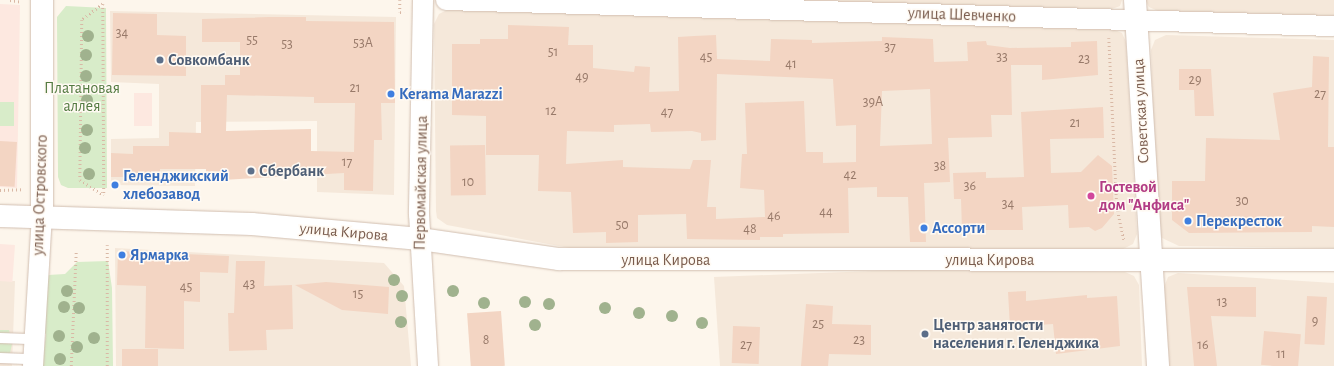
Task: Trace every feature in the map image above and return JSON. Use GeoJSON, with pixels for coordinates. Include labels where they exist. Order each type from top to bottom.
{"type":"FeatureCollection","features":[{"type":"Feature","properties":{"kind":"main road","name":"улица Островского"},"geometry":{"type":"LineString","coordinates":[[42,0],[42,216]]}},
{"type":"Feature","properties":{"kind":"main road","name":"Советская улица"},"geometry":{"type":"LineString","coordinates":[[1136,10],[1149,260],[1158,366]]}},
{"type":"Feature","properties":{"kind":"main road","name":"улица Кирова"},"geometry":{"type":"LineString","coordinates":[[0,216],[42,216],[252,224],[420,240],[559,258],[1334,260]]}},
{"type":"Feature","properties":{"kind":"street","name":"Первомайская улица"},"geometry":{"type":"LineString","coordinates":[[423,0],[420,240],[428,366]]}},
{"type":"Feature","properties":{"kind":"street","name":"улица Шевченко"},"geometry":{"type":"LineString","coordinates":[[446,0],[1136,10],[1334,26]]}},
{"type":"Feature","properties":{"kind":"street","name":"улица Островского"},"geometry":{"type":"LineString","coordinates":[[33,363],[42,216]]}},
{"type":"Feature","properties":{"kind":"lane"},"geometry":{"type":"LineString","coordinates":[[0,338],[35,339]]}},
{"type":"Feature","properties":{"kind":"lane"},"geometry":{"type":"LineString","coordinates":[[0,358],[33,363]]}},
{"type":"Feature","properties":{"kind":"path"},"geometry":{"type":"LineString","coordinates":[[103,4],[104,195],[80,180],[82,20],[103,4]]}},
{"type":"Feature","properties":{"kind":"path"},"geometry":{"type":"LineString","coordinates":[[106,366],[107,245]]}},
{"type":"Feature","properties":{"kind":"path"},"geometry":{"type":"LineString","coordinates":[[71,366],[76,251]]}},
{"type":"Feature","properties":{"kind":"shaded area"},"geometry":{"type":"Polygon","coordinates":[[[709,0],[1122,0],[1120,6],[1109,10],[709,0]]]}},
{"type":"Feature","properties":{"kind":"shaded area"},"geometry":{"type":"Polygon","coordinates":[[[1145,0],[1334,0],[1334,16],[1158,11],[1149,7],[1145,0]]]}},
{"type":"Feature","properties":{"kind":"shaded area"},"geometry":{"type":"Polygon","coordinates":[[[0,4],[20,5],[17,188],[0,187],[0,4]]]}},
{"type":"Feature","properties":{"kind":"shaded area"},"geometry":{"type":"Polygon","coordinates":[[[449,9],[1112,29],[1122,33],[1126,42],[1137,234],[1133,244],[1123,249],[591,252],[447,225],[437,218],[436,211],[434,24],[439,14],[449,9]]]}},
{"type":"Feature","properties":{"kind":"shaded area"},"geometry":{"type":"Polygon","coordinates":[[[110,11],[396,17],[394,195],[317,192],[317,121],[196,122],[195,186],[111,185],[111,139],[159,138],[159,84],[111,82],[110,11]]]}},
{"type":"Feature","properties":{"kind":"shaded area"},"geometry":{"type":"Polygon","coordinates":[[[1166,35],[1334,40],[1334,248],[1179,246],[1162,238],[1157,228],[1151,50],[1155,40],[1166,35]]]}},
{"type":"Feature","properties":{"kind":"shaded area"},"geometry":{"type":"Polygon","coordinates":[[[134,93],[152,93],[152,126],[134,126],[134,93]]]}},
{"type":"Feature","properties":{"kind":"shaded area"},"geometry":{"type":"Polygon","coordinates":[[[0,244],[15,245],[12,282],[0,281],[0,244]]]}},
{"type":"Feature","properties":{"kind":"shaded area"},"geometry":{"type":"Polygon","coordinates":[[[115,248],[384,263],[404,286],[411,366],[116,366],[115,248]]]}},
{"type":"Feature","properties":{"kind":"shaded area"},"geometry":{"type":"Polygon","coordinates":[[[899,270],[1125,272],[1134,276],[1139,285],[1142,366],[720,366],[714,277],[899,270]]]}},
{"type":"Feature","properties":{"kind":"shaded area"},"geometry":{"type":"Polygon","coordinates":[[[1178,273],[1334,283],[1334,366],[1169,366],[1164,287],[1168,277],[1178,273]]]}},
{"type":"Feature","properties":{"kind":"shaded area"},"geometry":{"type":"Polygon","coordinates":[[[0,281],[15,281],[12,366],[0,366],[0,281]]]}},
{"type":"Feature","properties":{"kind":"green space","name":"Платановая аллея"},"geometry":{"type":"Polygon","coordinates":[[[66,6],[106,8],[107,188],[68,188],[61,185],[58,177],[57,17],[66,6]]]}},
{"type":"Feature","properties":{"kind":"green space"},"geometry":{"type":"Polygon","coordinates":[[[0,102],[14,102],[14,126],[0,126],[0,102]]]}},
{"type":"Feature","properties":{"kind":"green space"},"geometry":{"type":"Polygon","coordinates":[[[108,261],[112,288],[113,366],[31,366],[44,350],[46,334],[29,325],[48,275],[65,274],[77,262],[108,261]]]}},
{"type":"Feature","properties":{"kind":"green space"},"geometry":{"type":"Polygon","coordinates":[[[0,330],[9,330],[12,344],[8,362],[0,362],[0,330]]]}},
{"type":"Feature","properties":{"kind":"building"},"geometry":{"type":"Polygon","coordinates":[[[113,13],[157,14],[157,35],[186,36],[186,76],[112,75],[113,13]]]}},
{"type":"Feature","properties":{"kind":"building"},"geometry":{"type":"Polygon","coordinates":[[[306,17],[306,21],[394,22],[395,103],[381,103],[382,140],[374,140],[373,191],[344,190],[344,173],[206,181],[206,169],[160,169],[160,177],[111,177],[111,153],[133,154],[133,146],[169,146],[169,132],[201,133],[201,85],[225,85],[225,75],[240,75],[240,42],[202,42],[202,19],[306,17]],[[227,95],[226,131],[311,129],[311,151],[354,152],[355,103],[314,103],[314,97],[227,95]]]}},
{"type":"Feature","properties":{"kind":"building"},"geometry":{"type":"Polygon","coordinates":[[[508,25],[569,27],[568,45],[593,45],[593,68],[634,72],[635,66],[650,67],[649,92],[679,91],[678,37],[716,35],[717,59],[770,61],[771,39],[812,40],[812,43],[882,41],[882,37],[933,39],[934,62],[968,61],[967,42],[986,41],[987,45],[1010,48],[1071,47],[1071,42],[1097,41],[1098,75],[1042,80],[1042,65],[1011,65],[1012,115],[991,115],[992,137],[948,138],[950,182],[924,183],[926,242],[910,242],[908,197],[877,197],[877,187],[848,188],[849,233],[783,234],[783,237],[760,237],[760,240],[687,239],[686,214],[638,215],[638,242],[606,243],[606,232],[573,233],[571,192],[538,191],[539,155],[486,155],[486,116],[452,115],[452,44],[480,44],[480,39],[508,39],[508,25]],[[717,74],[716,140],[701,141],[701,133],[692,131],[651,132],[650,124],[614,125],[614,132],[567,131],[566,164],[623,160],[623,167],[690,169],[693,160],[711,160],[707,207],[716,207],[716,219],[765,217],[764,190],[740,188],[742,154],[747,154],[745,103],[804,101],[806,152],[823,152],[823,163],[856,162],[856,125],[836,126],[833,79],[717,74]],[[930,89],[882,91],[880,146],[932,144],[930,89]]]}},
{"type":"Feature","properties":{"kind":"building"},"geometry":{"type":"Polygon","coordinates":[[[1313,56],[1329,57],[1328,147],[1334,147],[1334,227],[1312,226],[1312,232],[1189,233],[1172,220],[1172,181],[1205,181],[1206,138],[1280,140],[1273,93],[1312,87],[1313,56]]]}},
{"type":"Feature","properties":{"kind":"building"},"geometry":{"type":"Polygon","coordinates":[[[1179,69],[1211,69],[1214,116],[1195,116],[1194,90],[1179,90],[1179,69]]]}},
{"type":"Feature","properties":{"kind":"building"},"geometry":{"type":"Polygon","coordinates":[[[1103,107],[1104,138],[1050,139],[1051,173],[1081,172],[1098,155],[1112,166],[1114,214],[1102,228],[1095,231],[1089,227],[1069,228],[1068,205],[1022,207],[1023,230],[962,230],[961,199],[954,199],[953,173],[986,172],[986,178],[1024,177],[1021,112],[1103,107]]]}},
{"type":"Feature","properties":{"kind":"building"},"geometry":{"type":"Polygon","coordinates":[[[0,141],[17,142],[15,187],[0,186],[0,141]]]}},
{"type":"Feature","properties":{"kind":"building"},"geometry":{"type":"Polygon","coordinates":[[[485,145],[486,195],[451,196],[450,146],[485,145]]]}},
{"type":"Feature","properties":{"kind":"building"},"geometry":{"type":"Polygon","coordinates":[[[118,251],[229,256],[228,273],[200,272],[200,302],[184,301],[184,349],[145,348],[146,286],[117,285],[118,251]]]}},
{"type":"Feature","properties":{"kind":"building"},"geometry":{"type":"Polygon","coordinates":[[[236,261],[265,261],[264,286],[292,285],[293,329],[266,330],[267,350],[229,351],[228,313],[234,313],[236,261]]]}},
{"type":"Feature","properties":{"kind":"building"},"geometry":{"type":"Polygon","coordinates":[[[326,282],[389,287],[388,314],[342,310],[295,285],[326,282]]]}},
{"type":"Feature","properties":{"kind":"building"},"geometry":{"type":"Polygon","coordinates":[[[1187,287],[1256,287],[1256,317],[1211,316],[1217,366],[1194,366],[1187,287]]]}},
{"type":"Feature","properties":{"kind":"building"},"geometry":{"type":"Polygon","coordinates":[[[1026,291],[1026,301],[1087,295],[1087,298],[1117,296],[1120,346],[1056,354],[1053,324],[1010,327],[1008,292],[1026,291]]]}},
{"type":"Feature","properties":{"kind":"building"},"geometry":{"type":"Polygon","coordinates":[[[1307,296],[1327,297],[1324,345],[1304,344],[1307,296]]]}},
{"type":"Feature","properties":{"kind":"building"},"geometry":{"type":"Polygon","coordinates":[[[806,304],[833,306],[832,324],[871,325],[871,355],[829,354],[828,366],[801,366],[806,304]]]}},
{"type":"Feature","properties":{"kind":"building"},"geometry":{"type":"Polygon","coordinates":[[[501,311],[505,366],[471,366],[467,313],[501,311]]]}},
{"type":"Feature","properties":{"kind":"building"},"geometry":{"type":"Polygon","coordinates":[[[733,326],[760,327],[759,364],[732,363],[733,326]]]}},
{"type":"Feature","properties":{"kind":"building"},"geometry":{"type":"Polygon","coordinates":[[[1264,331],[1301,334],[1298,366],[1261,365],[1264,331]]]}},
{"type":"Feature","properties":{"kind":"building"},"geometry":{"type":"Polygon","coordinates":[[[122,349],[158,349],[158,366],[122,366],[122,349]]]}},
{"type":"Feature","properties":{"kind":"place","name":"Совкомбанк"},"geometry":{"type":"Point","coordinates":[160,60]}},
{"type":"Feature","properties":{"kind":"place","name":"Kerama Marazzi"},"geometry":{"type":"Point","coordinates":[391,94]}},
{"type":"Feature","properties":{"kind":"place","name":"Сбербанк"},"geometry":{"type":"Point","coordinates":[251,171]}},
{"type":"Feature","properties":{"kind":"place","name":"Геленджикский хлебозавод"},"geometry":{"type":"Point","coordinates":[115,185]}},
{"type":"Feature","properties":{"kind":"place","name":"Гостевой дом \"Анфиса\""},"geometry":{"type":"Point","coordinates":[1091,196]}},
{"type":"Feature","properties":{"kind":"place","name":"Перекресток"},"geometry":{"type":"Point","coordinates":[1188,221]}},
{"type":"Feature","properties":{"kind":"place","name":"Ассорти"},"geometry":{"type":"Point","coordinates":[924,228]}},
{"type":"Feature","properties":{"kind":"place","name":"Ярмарка"},"geometry":{"type":"Point","coordinates":[122,255]}},
{"type":"Feature","properties":{"kind":"place","name":"Центр занятости населения г. Геленджика"},"geometry":{"type":"Point","coordinates":[925,334]}}]}
